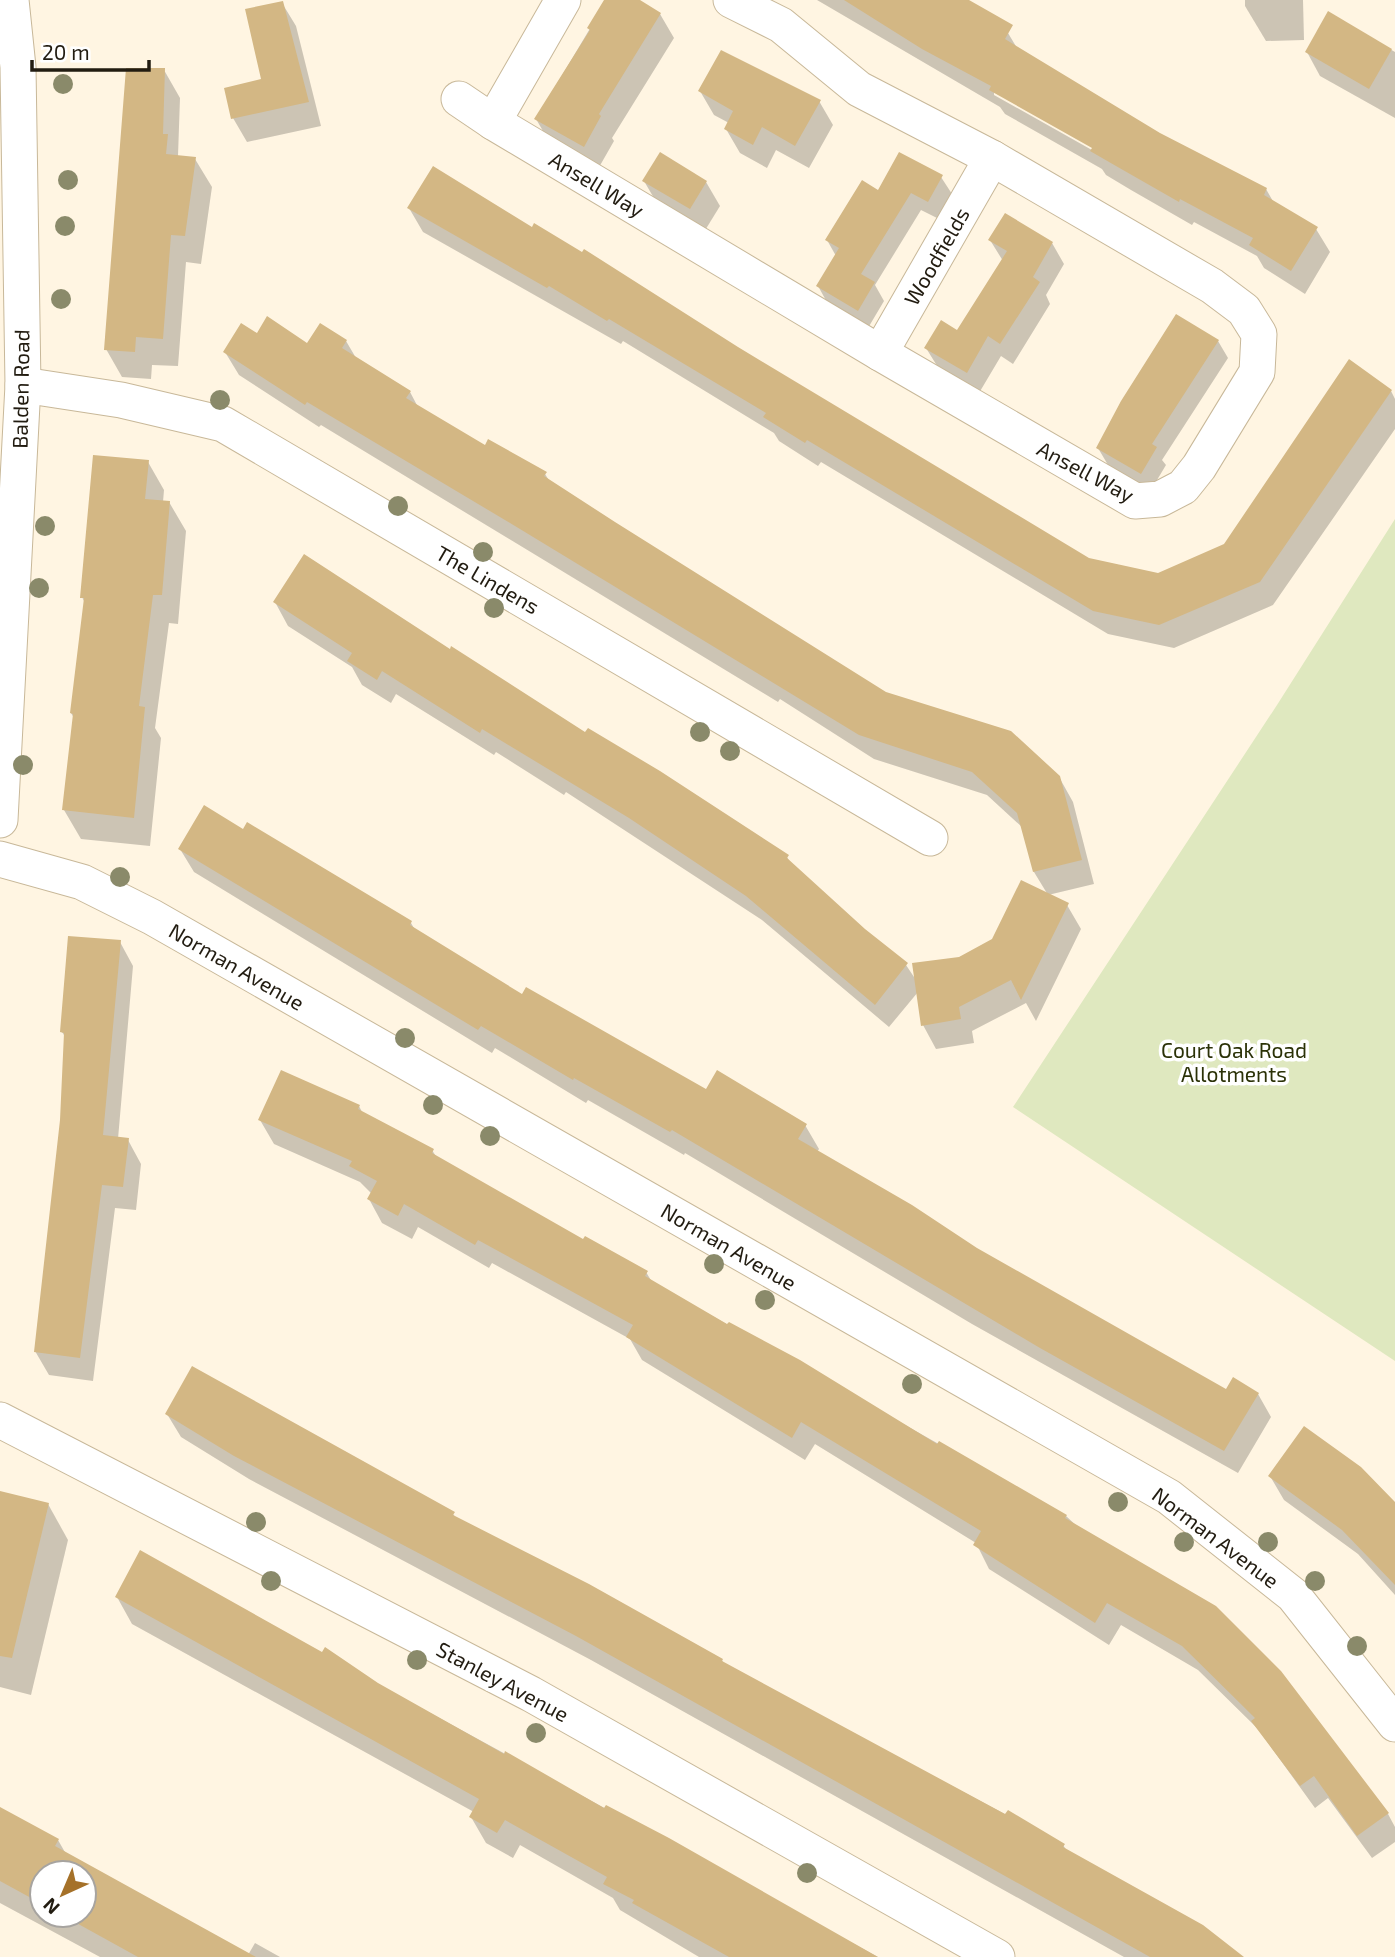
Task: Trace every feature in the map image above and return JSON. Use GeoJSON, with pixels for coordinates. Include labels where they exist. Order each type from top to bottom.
{"type":"FeatureCollection","features":[{"type":"Feature","properties":{"kind":"street","name":"Balden Road"},"geometry":{"type":"LineString","coordinates":[[0,820],[23,385],[9,66],[11,0]]}},
{"type":"Feature","properties":{"kind":"street"},"geometry":{"type":"LineString","coordinates":[[494,122],[563,0]]}},
{"type":"Feature","properties":{"kind":"street","name":"Ansell Way"},"geometry":{"type":"LineString","coordinates":[[459,99],[880,354],[1135,502],[1160,499],[1183,487],[1199,467],[1257,372],[1259,334],[1244,310],[1212,286],[992,158],[859,89],[780,25],[731,0]]}},
{"type":"Feature","properties":{"kind":"street","name":"Woodfields"},"geometry":{"type":"LineString","coordinates":[[880,354],[992,158]]}},
{"type":"Feature","properties":{"kind":"street","name":"The Lindens"},"geometry":{"type":"LineString","coordinates":[[23,385],[121,400],[223,424],[930,838]]}},
{"type":"Feature","properties":{"kind":"street","name":"Norman Avenue"},"geometry":{"type":"LineString","coordinates":[[0,859],[82,882],[152,917],[1169,1497],[1293,1595],[1395,1724]]}},
{"type":"Feature","properties":{"kind":"street","name":"Stanley Avenue"},"geometry":{"type":"LineString","coordinates":[[0,1420],[531,1694],[997,1957]]}},
{"type":"Feature","properties":{"kind":"green space","name":"Court Oak Road Allotments"},"geometry":{"type":"Polygon","coordinates":[[[1395,519],[1395,1361],[1013,1107],[1277,705],[1395,519]]]}},
{"type":"Feature","properties":{"kind":"building"},"geometry":{"type":"Polygon","coordinates":[[[604,0],[640,0],[661,13],[599,114],[601,116],[584,147],[534,119],[590,30],[587,28],[604,0]]]}},
{"type":"Feature","properties":{"kind":"building"},"geometry":{"type":"Polygon","coordinates":[[[844,0],[969,0],[1013,25],[1005,39],[1160,133],[1267,188],[1264,195],[1318,227],[1291,271],[1249,245],[1253,238],[1180,199],[1179,202],[1090,151],[1092,148],[989,90],[991,86],[922,49],[844,0]]]}},
{"type":"Feature","properties":{"kind":"building"},"geometry":{"type":"Polygon","coordinates":[[[283,1],[309,102],[231,119],[224,88],[261,79],[245,9],[283,1]]]}},
{"type":"Feature","properties":{"kind":"building"},"geometry":{"type":"Polygon","coordinates":[[[1328,11],[1392,49],[1369,89],[1305,52],[1328,11]]]}},
{"type":"Feature","properties":{"kind":"building"},"geometry":{"type":"Polygon","coordinates":[[[721,50],[821,100],[795,146],[762,127],[753,145],[724,129],[733,111],[698,91],[721,50]]]}},
{"type":"Feature","properties":{"kind":"building"},"geometry":{"type":"Polygon","coordinates":[[[126,68],[165,68],[163,134],[168,134],[166,154],[196,157],[185,236],[171,235],[163,339],[136,337],[135,352],[104,350],[126,68]]]}},
{"type":"Feature","properties":{"kind":"building"},"geometry":{"type":"Polygon","coordinates":[[[660,152],[707,181],[690,209],[642,181],[660,152]]]}},
{"type":"Feature","properties":{"kind":"building"},"geometry":{"type":"Polygon","coordinates":[[[899,152],[943,175],[928,202],[911,193],[861,274],[875,282],[858,311],[816,286],[839,248],[825,240],[862,180],[878,190],[899,152]]]}},
{"type":"Feature","properties":{"kind":"building"},"geometry":{"type":"Polygon","coordinates":[[[433,166],[532,227],[534,223],[582,252],[584,249],[738,347],[1089,558],[1158,573],[1224,544],[1349,359],[1392,390],[1260,582],[1159,625],[1093,611],[807,440],[805,443],[763,417],[766,413],[609,319],[607,321],[407,208],[433,166]]]}},
{"type":"Feature","properties":{"kind":"building"},"geometry":{"type":"Polygon","coordinates":[[[1005,213],[1053,242],[1033,277],[1040,282],[1000,344],[988,336],[967,373],[924,348],[941,320],[957,330],[1007,251],[988,240],[1005,213]]]}},
{"type":"Feature","properties":{"kind":"building"},"geometry":{"type":"Polygon","coordinates":[[[1176,314],[1219,340],[1152,444],[1157,447],[1141,474],[1096,448],[1121,401],[1176,314]]]}},
{"type":"Feature","properties":{"kind":"building"},"geometry":{"type":"Polygon","coordinates":[[[267,316],[307,343],[320,323],[347,340],[342,348],[411,391],[406,398],[485,445],[488,439],[547,472],[544,476],[886,692],[1011,731],[1060,776],[1082,860],[1033,872],[1017,813],[972,772],[859,735],[307,402],[305,405],[223,352],[241,323],[257,333],[267,316]]]}},
{"type":"Feature","properties":{"kind":"building"},"geometry":{"type":"Polygon","coordinates":[[[93,455],[149,460],[145,499],[170,501],[162,595],[153,595],[139,706],[145,707],[134,818],[62,810],[84,598],[80,598],[93,455]]]}},
{"type":"Feature","properties":{"kind":"building"},"geometry":{"type":"Polygon","coordinates":[[[304,554],[450,649],[451,646],[585,732],[588,728],[660,771],[789,855],[787,858],[865,929],[908,963],[875,1005],[746,896],[629,818],[482,729],[480,733],[382,671],[377,680],[347,661],[352,653],[273,602],[304,554]]]}},
{"type":"Feature","properties":{"kind":"building"},"geometry":{"type":"Polygon","coordinates":[[[204,805],[243,829],[247,822],[412,921],[410,925],[522,994],[526,987],[706,1089],[717,1070],[807,1124],[798,1139],[912,1205],[977,1248],[1226,1389],[1233,1377],[1259,1393],[1224,1451],[1040,1348],[672,1130],[670,1132],[574,1078],[573,1080],[481,1026],[478,1030],[178,849],[204,805]]]}},
{"type":"Feature","properties":{"kind":"building"},"geometry":{"type":"Polygon","coordinates":[[[1021,880],[1069,903],[1021,1000],[1011,980],[959,1007],[961,1019],[921,1026],[912,963],[959,957],[992,939],[1021,880]]]}},
{"type":"Feature","properties":{"kind":"building"},"geometry":{"type":"Polygon","coordinates":[[[68,936],[121,940],[103,1135],[129,1138],[123,1187],[102,1185],[80,1358],[34,1352],[60,1120],[64,1033],[60,1032],[68,936]]]}},
{"type":"Feature","properties":{"kind":"building"},"geometry":{"type":"Polygon","coordinates":[[[281,1070],[360,1105],[358,1109],[434,1149],[432,1153],[583,1239],[585,1236],[648,1271],[645,1276],[727,1324],[729,1322],[800,1360],[937,1444],[939,1441],[1067,1515],[1065,1518],[1216,1606],[1281,1671],[1389,1813],[1357,1836],[1314,1776],[1300,1786],[1251,1721],[1255,1718],[1182,1646],[1107,1603],[1095,1623],[973,1545],[981,1531],[801,1422],[792,1438],[626,1337],[633,1325],[478,1240],[475,1245],[404,1204],[398,1216],[367,1199],[377,1181],[349,1166],[352,1161],[258,1120],[281,1070]]]}},
{"type":"Feature","properties":{"kind":"building"},"geometry":{"type":"Polygon","coordinates":[[[192,1366],[455,1512],[453,1515],[589,1584],[723,1659],[722,1661],[1005,1814],[1008,1810],[1065,1844],[1063,1847],[1203,1925],[1244,1957],[1150,1957],[576,1636],[234,1456],[165,1414],[192,1366]]]}},
{"type":"Feature","properties":{"kind":"building"},"geometry":{"type":"Polygon","coordinates":[[[1304,1426],[1361,1467],[1395,1502],[1395,1585],[1342,1530],[1268,1476],[1304,1426]]]}},
{"type":"Feature","properties":{"kind":"building"},"geometry":{"type":"Polygon","coordinates":[[[0,1491],[49,1503],[12,1658],[0,1656],[0,1491]]]}},
{"type":"Feature","properties":{"kind":"building"},"geometry":{"type":"Polygon","coordinates":[[[140,1550],[322,1652],[325,1647],[378,1683],[504,1754],[505,1751],[604,1808],[606,1805],[669,1838],[878,1957],[729,1957],[603,1884],[607,1877],[505,1820],[497,1833],[469,1817],[479,1799],[115,1597],[140,1550]]]}},
{"type":"Feature","properties":{"kind":"building"},"geometry":{"type":"Polygon","coordinates":[[[0,1807],[59,1839],[55,1846],[79,1859],[28,1859],[28,1896],[0,1881],[0,1807]]]}},
{"type":"Feature","properties":{"kind":"building"},"geometry":{"type":"Polygon","coordinates":[[[98,1870],[256,1957],[138,1957],[87,1929],[98,1929],[98,1870]]]}}]}
